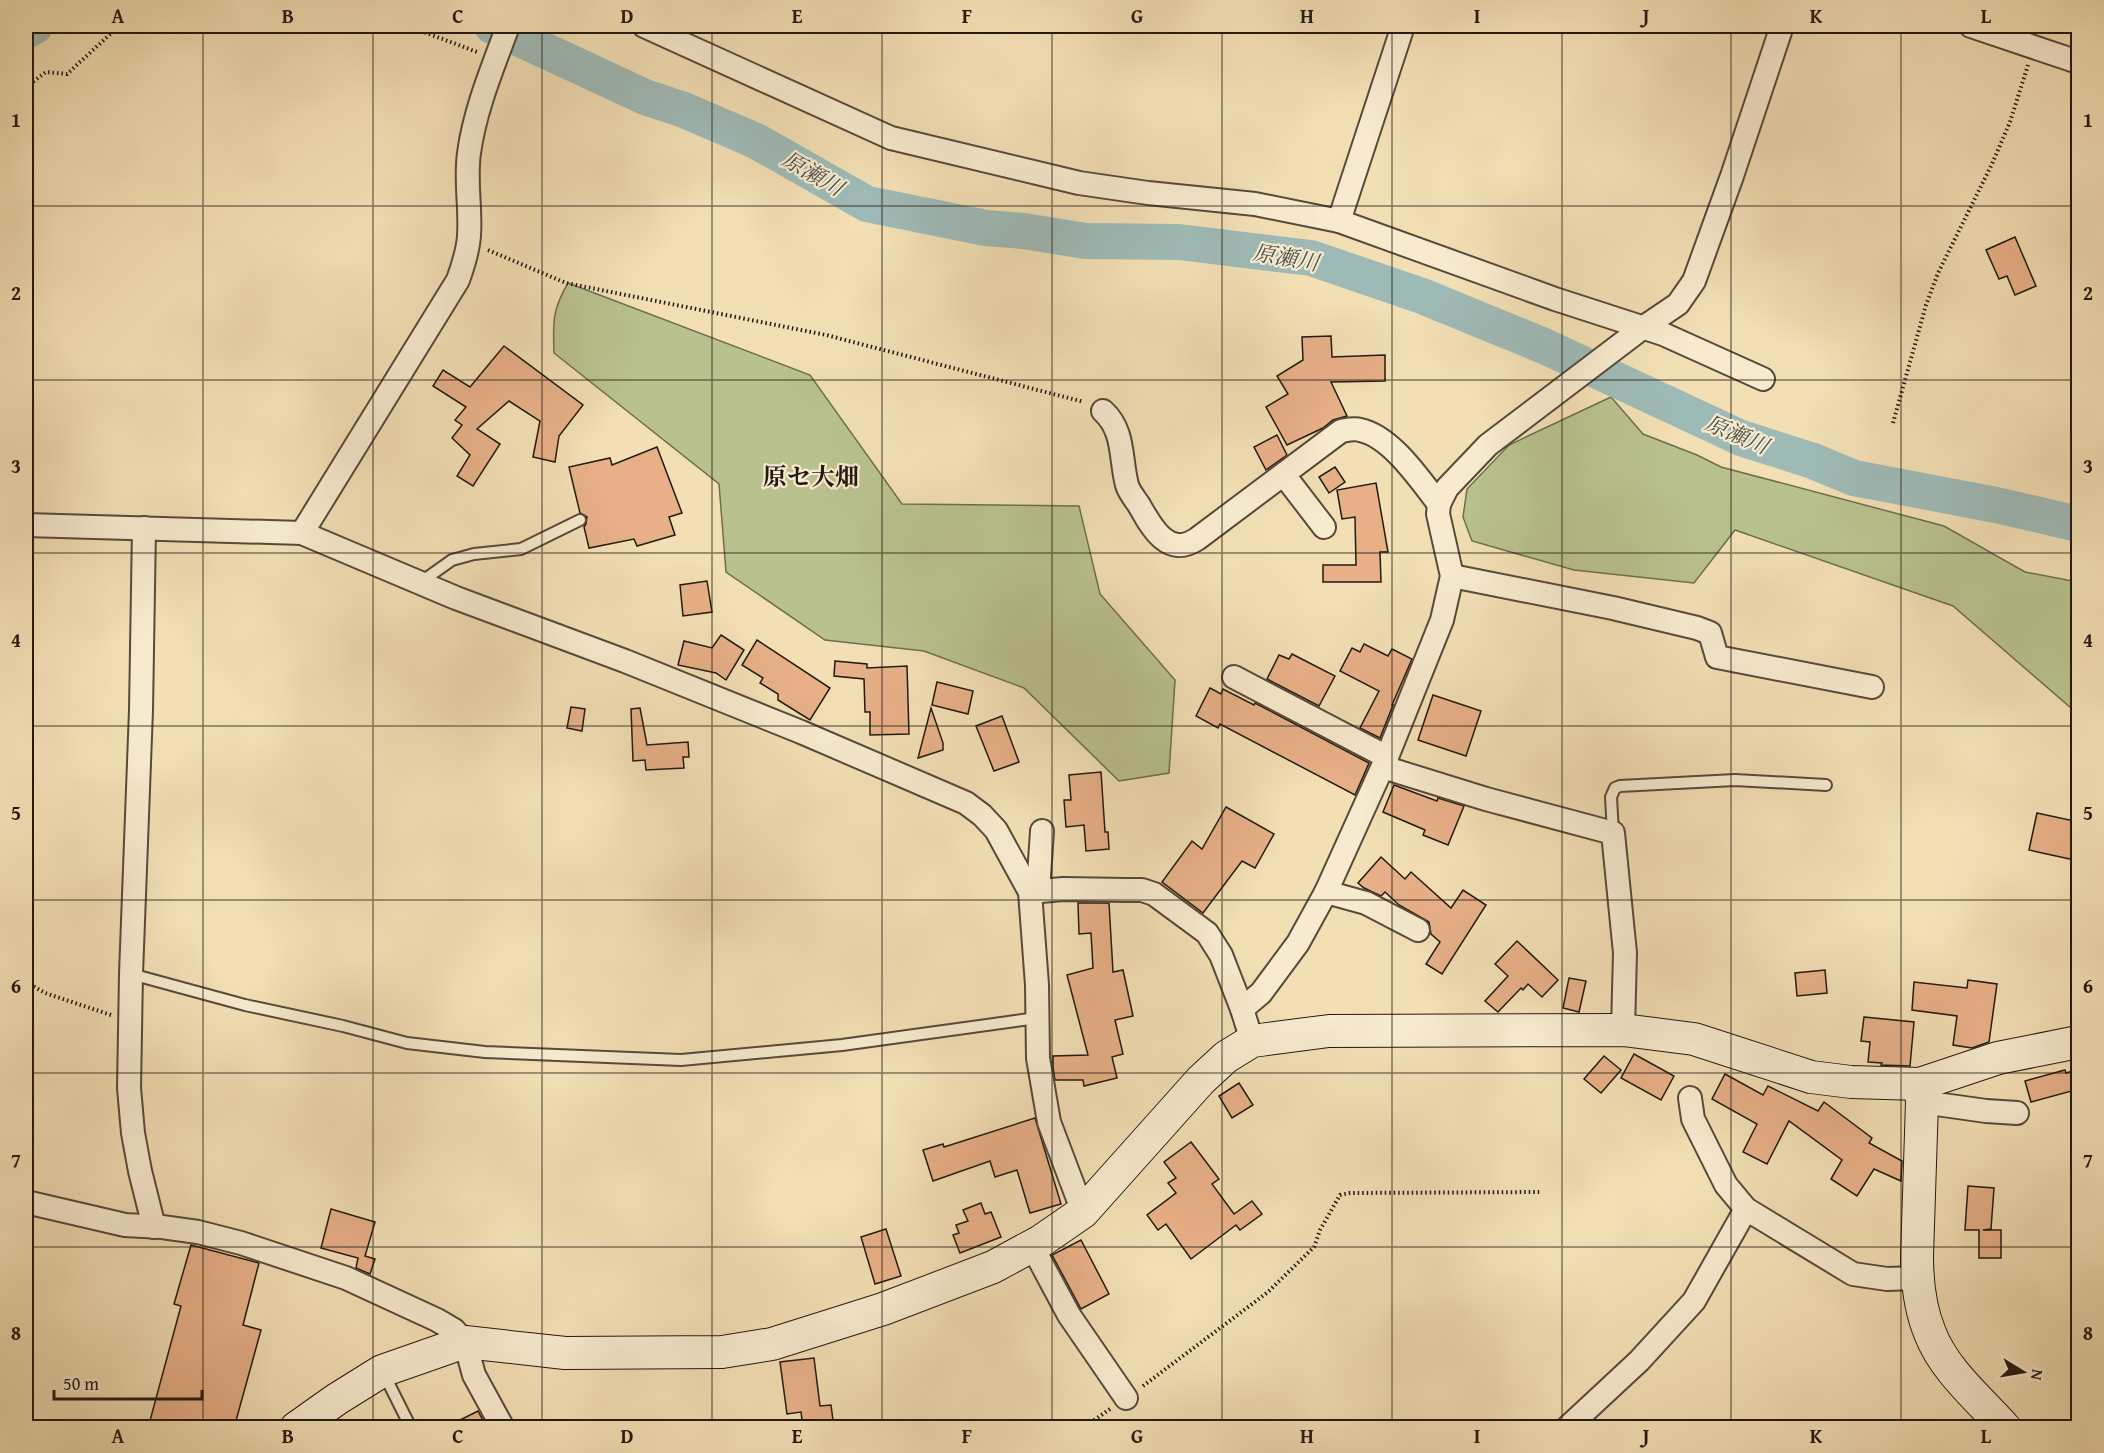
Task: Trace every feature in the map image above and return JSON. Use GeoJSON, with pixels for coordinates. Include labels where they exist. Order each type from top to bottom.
{"type":"FeatureCollection","features":[{"type":"Feature","properties":{"kind":"street"},"geometry":{"type":"LineString","coordinates":[[302,533],[458,280],[468,241],[469,154],[476,120],[508,26]]}},
{"type":"Feature","properties":{"kind":"street"},"geometry":{"type":"LineString","coordinates":[[644,26],[891,138],[1079,183],[1255,204],[1339,221],[1641,329],[1663,334],[1763,379]]}},
{"type":"Feature","properties":{"kind":"street"},"geometry":{"type":"LineString","coordinates":[[1339,221],[1403,26]]}},
{"type":"Feature","properties":{"kind":"street"},"geometry":{"type":"LineString","coordinates":[[1242,1009],[1261,993],[1298,943],[1326,891],[1385,762],[1442,620],[1452,576],[1438,514],[1439,504],[1453,480],[1488,445],[1610,352],[1678,304],[1694,281],[1782,26]]}},
{"type":"Feature","properties":{"kind":"street"},"geometry":{"type":"LineString","coordinates":[[1971,26],[2079,62]]}},
{"type":"Feature","properties":{"kind":"street"},"geometry":{"type":"LineString","coordinates":[[1104,411],[1118,431],[1127,486],[1149,523],[1161,538],[1172,544],[1187,546],[1341,431],[1358,429],[1376,436],[1393,449],[1439,504]]}},
{"type":"Feature","properties":{"kind":"street"},"geometry":{"type":"LineString","coordinates":[[1284,475],[1324,527]]}},
{"type":"Feature","properties":{"kind":"street"},"geometry":{"type":"LineString","coordinates":[[26,525],[302,533],[467,602],[626,661],[801,732],[966,803],[996,830],[1034,892]]}},
{"type":"Feature","properties":{"kind":"street"},"geometry":{"type":"LineString","coordinates":[[144,528],[141,710],[129,1088],[133,1132],[140,1171],[154,1227]]}},
{"type":"Feature","properties":{"kind":"street"},"geometry":{"type":"LineString","coordinates":[[1452,576],[1612,608],[1697,628],[1710,633],[1717,657],[1872,687]]}},
{"type":"Feature","properties":{"kind":"street"},"geometry":{"type":"LineString","coordinates":[[1234,677],[1385,762],[1486,799],[1613,833],[1625,953],[1623,1030]]}},
{"type":"Feature","properties":{"kind":"street"},"geometry":{"type":"LineString","coordinates":[[1042,831],[1034,892],[1038,1058],[1049,1122],[1083,1212]]}},
{"type":"Feature","properties":{"kind":"street"},"geometry":{"type":"LineString","coordinates":[[1034,892],[1063,889],[1142,890],[1154,894],[1207,933],[1221,956],[1252,1041]]}},
{"type":"Feature","properties":{"kind":"street"},"geometry":{"type":"LineString","coordinates":[[1326,891],[1366,903],[1418,930]]}},
{"type":"Feature","properties":{"kind":"street"},"geometry":{"type":"LineString","coordinates":[[296,1428],[382,1371],[465,1342],[565,1353],[722,1352],[772,1344],[883,1310],[993,1267],[1032,1246],[1083,1212],[1201,1080],[1226,1057],[1252,1041],[1329,1031],[1623,1030],[1694,1039],[1811,1077],[1921,1093],[1986,1111],[2018,1113]]}},
{"type":"Feature","properties":{"kind":"street"},"geometry":{"type":"LineString","coordinates":[[1921,1093],[1998,1058],[2079,1042]]}},
{"type":"Feature","properties":{"kind":"street"},"geometry":{"type":"LineString","coordinates":[[1921,1093],[1917,1278],[1930,1334],[1942,1356],[1961,1380],[2005,1428]]}},
{"type":"Feature","properties":{"kind":"street"},"geometry":{"type":"LineString","coordinates":[[1690,1098],[1693,1119],[1702,1138],[1726,1185],[1746,1209],[1853,1274],[1887,1280],[1917,1278]]}},
{"type":"Feature","properties":{"kind":"street"},"geometry":{"type":"LineString","coordinates":[[26,1202],[125,1226],[198,1232],[241,1243],[346,1278],[437,1320],[454,1330],[465,1342],[474,1375],[503,1428]]}},
{"type":"Feature","properties":{"kind":"street"},"geometry":{"type":"LineString","coordinates":[[1567,1428],[1639,1360],[1694,1301],[1746,1209]]}},
{"type":"Feature","properties":{"kind":"street"},"geometry":{"type":"LineString","coordinates":[[1032,1246],[1069,1315],[1126,1398]]}},
{"type":"Feature","properties":{"kind":"lane"},"geometry":{"type":"LineString","coordinates":[[421,582],[452,560],[474,554],[521,549],[580,520]]}},
{"type":"Feature","properties":{"kind":"lane"},"geometry":{"type":"LineString","coordinates":[[1613,833],[1611,796],[1615,788],[1620,786],[1735,780],[1826,785]]}},
{"type":"Feature","properties":{"kind":"lane"},"geometry":{"type":"LineString","coordinates":[[131,974],[245,1005],[343,1026],[407,1043],[485,1052],[681,1060],[842,1045],[1037,1018]]}},
{"type":"Feature","properties":{"kind":"lane"},"geometry":{"type":"LineString","coordinates":[[382,1371],[411,1428]]}},
{"type":"Feature","properties":{"kind":"path"},"geometry":{"type":"LineString","coordinates":[[26,87],[46,72],[67,74],[119,26]]}},
{"type":"Feature","properties":{"kind":"path"},"geometry":{"type":"LineString","coordinates":[[344,26],[351,26]]}},
{"type":"Feature","properties":{"kind":"path"},"geometry":{"type":"LineString","coordinates":[[408,26],[485,55],[495,61]]}},
{"type":"Feature","properties":{"kind":"path"},"geometry":{"type":"LineString","coordinates":[[1893,423],[1926,305],[1938,273],[1992,164],[2010,122],[2034,47]]}},
{"type":"Feature","properties":{"kind":"path"},"geometry":{"type":"LineString","coordinates":[[468,241],[566,283],[826,335],[1060,395],[1091,404],[1104,411]]}},
{"type":"Feature","properties":{"kind":"path"},"geometry":{"type":"LineString","coordinates":[[26,982],[45,993],[89,1009],[130,1018]]}},
{"type":"Feature","properties":{"kind":"path"},"geometry":{"type":"LineString","coordinates":[[1083,1428],[1268,1292],[1314,1247],[1320,1230],[1340,1195],[1350,1193],[1542,1192]]}},
{"type":"Feature","properties":{"kind":"green space"},"geometry":{"type":"Polygon","coordinates":[[[568,283],[810,375],[902,504],[1079,506],[1100,594],[1175,680],[1169,773],[1119,781],[1024,688],[924,651],[825,640],[726,572],[719,484],[554,353],[556,309],[568,283]]]}},
{"type":"Feature","properties":{"kind":"green space"},"geometry":{"type":"Polygon","coordinates":[[[1611,397],[1643,434],[1721,467],[1944,526],[2025,572],[2078,582],[2078,714],[1953,606],[1735,530],[1694,583],[1574,570],[1472,541],[1463,517],[1467,489],[1509,445],[1611,397]]]}},
{"type":"Feature","properties":{"kind":"building"},"geometry":{"type":"Polygon","coordinates":[[[2015,237],[2036,286],[2015,295],[2007,276],[1999,279],[1986,250],[2015,237]]]}},
{"type":"Feature","properties":{"kind":"building"},"geometry":{"type":"Polygon","coordinates":[[[1331,336],[1332,357],[1385,355],[1385,381],[1331,382],[1347,416],[1333,420],[1323,428],[1287,445],[1266,407],[1288,394],[1277,376],[1303,360],[1302,337],[1331,336]]]}},
{"type":"Feature","properties":{"kind":"building"},"geometry":{"type":"Polygon","coordinates":[[[504,346],[583,405],[559,436],[555,462],[533,457],[540,421],[509,401],[477,429],[500,444],[473,486],[457,476],[470,455],[452,438],[462,425],[455,420],[466,407],[433,386],[443,370],[470,387],[504,346]]]}},
{"type":"Feature","properties":{"kind":"building"},"geometry":{"type":"Polygon","coordinates":[[[1277,435],[1287,455],[1266,470],[1254,447],[1277,435]]]}},
{"type":"Feature","properties":{"kind":"building"},"geometry":{"type":"Polygon","coordinates":[[[657,447],[682,513],[669,517],[675,535],[637,546],[634,539],[589,548],[584,527],[587,517],[580,513],[569,467],[610,458],[612,465],[657,447]]]}},
{"type":"Feature","properties":{"kind":"building"},"geometry":{"type":"Polygon","coordinates":[[[1335,467],[1345,482],[1329,493],[1319,477],[1335,467]]]}},
{"type":"Feature","properties":{"kind":"building"},"geometry":{"type":"Polygon","coordinates":[[[1376,483],[1388,552],[1380,552],[1381,582],[1323,582],[1323,565],[1356,565],[1355,517],[1342,519],[1337,490],[1376,483]]]}},
{"type":"Feature","properties":{"kind":"building"},"geometry":{"type":"Polygon","coordinates":[[[707,581],[712,612],[683,616],[680,585],[707,581]]]}},
{"type":"Feature","properties":{"kind":"building"},"geometry":{"type":"Polygon","coordinates":[[[721,635],[744,650],[726,680],[716,673],[678,665],[684,641],[712,648],[721,635]]]}},
{"type":"Feature","properties":{"kind":"building"},"geometry":{"type":"Polygon","coordinates":[[[757,640],[830,688],[810,720],[778,700],[778,694],[760,683],[763,678],[742,665],[757,640]]]}},
{"type":"Feature","properties":{"kind":"building"},"geometry":{"type":"Polygon","coordinates":[[[1364,644],[1388,656],[1392,649],[1412,659],[1380,738],[1360,728],[1379,691],[1340,671],[1352,648],[1360,652],[1364,644]]]}},
{"type":"Feature","properties":{"kind":"building"},"geometry":{"type":"Polygon","coordinates":[[[1292,654],[1335,676],[1319,706],[1267,679],[1279,655],[1289,659],[1292,654]]]}},
{"type":"Feature","properties":{"kind":"building"},"geometry":{"type":"Polygon","coordinates":[[[835,661],[867,664],[867,668],[907,666],[909,734],[870,735],[870,712],[865,712],[864,679],[834,676],[835,661]]]}},
{"type":"Feature","properties":{"kind":"building"},"geometry":{"type":"Polygon","coordinates":[[[937,682],[973,691],[968,714],[932,705],[937,682]]]}},
{"type":"Feature","properties":{"kind":"building"},"geometry":{"type":"Polygon","coordinates":[[[1210,688],[1221,694],[1223,689],[1254,705],[1255,703],[1369,763],[1355,795],[1220,724],[1218,728],[1196,716],[1210,688]]]}},
{"type":"Feature","properties":{"kind":"building"},"geometry":{"type":"Polygon","coordinates":[[[1433,695],[1481,711],[1466,756],[1418,740],[1433,695]]]}},
{"type":"Feature","properties":{"kind":"building"},"geometry":{"type":"Polygon","coordinates":[[[571,707],[585,709],[582,731],[567,728],[571,707]]]}},
{"type":"Feature","properties":{"kind":"building"},"geometry":{"type":"Polygon","coordinates":[[[640,708],[647,745],[688,742],[689,757],[683,757],[684,768],[646,770],[645,760],[633,761],[631,709],[640,708]]]}},
{"type":"Feature","properties":{"kind":"building"},"geometry":{"type":"Polygon","coordinates":[[[931,708],[943,743],[943,750],[918,758],[931,708]]]}},
{"type":"Feature","properties":{"kind":"building"},"geometry":{"type":"Polygon","coordinates":[[[1002,716],[1019,762],[994,771],[976,726],[1002,716]]]}},
{"type":"Feature","properties":{"kind":"building"},"geometry":{"type":"Polygon","coordinates":[[[1101,772],[1105,832],[1108,832],[1109,849],[1086,851],[1084,825],[1066,827],[1064,800],[1071,800],[1069,775],[1101,772]]]}},
{"type":"Feature","properties":{"kind":"building"},"geometry":{"type":"Polygon","coordinates":[[[1394,785],[1437,801],[1438,798],[1464,806],[1448,845],[1423,835],[1425,830],[1383,812],[1394,785]]]}},
{"type":"Feature","properties":{"kind":"building"},"geometry":{"type":"Polygon","coordinates":[[[1226,807],[1274,834],[1255,868],[1242,861],[1203,913],[1162,882],[1192,841],[1202,849],[1226,807]]]}},
{"type":"Feature","properties":{"kind":"building"},"geometry":{"type":"Polygon","coordinates":[[[2037,813],[2079,822],[2079,861],[2029,850],[2037,813]]]}},
{"type":"Feature","properties":{"kind":"building"},"geometry":{"type":"Polygon","coordinates":[[[1381,857],[1405,879],[1411,872],[1451,908],[1463,890],[1486,905],[1442,974],[1426,964],[1440,942],[1431,934],[1429,922],[1399,905],[1385,892],[1381,896],[1358,883],[1381,857]]]}},
{"type":"Feature","properties":{"kind":"building"},"geometry":{"type":"Polygon","coordinates":[[[1078,903],[1109,903],[1113,972],[1123,970],[1133,1016],[1115,1020],[1123,1054],[1112,1057],[1117,1078],[1084,1086],[1083,1080],[1055,1080],[1053,1067],[1053,1056],[1088,1055],[1067,975],[1093,968],[1091,933],[1079,934],[1078,903]]]}},
{"type":"Feature","properties":{"kind":"building"},"geometry":{"type":"Polygon","coordinates":[[[1517,941],[1558,980],[1542,997],[1528,984],[1523,990],[1521,988],[1498,1012],[1485,1001],[1508,976],[1495,964],[1517,941]]]}},
{"type":"Feature","properties":{"kind":"building"},"geometry":{"type":"Polygon","coordinates":[[[1825,970],[1827,993],[1797,996],[1795,973],[1825,970]]]}},
{"type":"Feature","properties":{"kind":"building"},"geometry":{"type":"Polygon","coordinates":[[[1569,978],[1586,981],[1579,1012],[1563,1008],[1569,978]]]}},
{"type":"Feature","properties":{"kind":"building"},"geometry":{"type":"Polygon","coordinates":[[[1968,980],[1997,984],[1989,1042],[1972,1048],[1953,1045],[1957,1016],[1912,1010],[1914,982],[1967,988],[1968,980]]]}},
{"type":"Feature","properties":{"kind":"building"},"geometry":{"type":"Polygon","coordinates":[[[1864,1017],[1914,1022],[1910,1066],[1868,1062],[1870,1042],[1861,1041],[1864,1017]]]}},
{"type":"Feature","properties":{"kind":"building"},"geometry":{"type":"Polygon","coordinates":[[[1634,1054],[1674,1076],[1661,1100],[1621,1078],[1634,1054]]]}},
{"type":"Feature","properties":{"kind":"building"},"geometry":{"type":"Polygon","coordinates":[[[1604,1056],[1621,1070],[1601,1093],[1584,1079],[1604,1056]]]}},
{"type":"Feature","properties":{"kind":"building"},"geometry":{"type":"Polygon","coordinates":[[[2079,1069],[2079,1089],[2031,1102],[2025,1081],[2065,1070],[2066,1073],[2079,1069]]]}},
{"type":"Feature","properties":{"kind":"building"},"geometry":{"type":"Polygon","coordinates":[[[1725,1074],[1763,1095],[1768,1086],[1818,1111],[1824,1102],[1872,1138],[1869,1143],[1902,1161],[1901,1181],[1874,1169],[1857,1196],[1831,1179],[1842,1160],[1789,1121],[1767,1164],[1743,1152],[1757,1124],[1712,1099],[1725,1074]]]}},
{"type":"Feature","properties":{"kind":"building"},"geometry":{"type":"Polygon","coordinates":[[[1239,1083],[1253,1105],[1232,1118],[1219,1096],[1239,1083]]]}},
{"type":"Feature","properties":{"kind":"building"},"geometry":{"type":"Polygon","coordinates":[[[1035,1118],[1061,1204],[1030,1213],[1017,1170],[995,1177],[990,1161],[933,1181],[923,1150],[943,1144],[944,1147],[1035,1118]]]}},
{"type":"Feature","properties":{"kind":"building"},"geometry":{"type":"Polygon","coordinates":[[[1191,1142],[1219,1179],[1212,1184],[1234,1214],[1252,1201],[1262,1214],[1240,1230],[1236,1225],[1191,1259],[1166,1224],[1158,1230],[1147,1215],[1176,1193],[1168,1183],[1176,1178],[1164,1162],[1191,1142]]]}},
{"type":"Feature","properties":{"kind":"building"},"geometry":{"type":"Polygon","coordinates":[[[1968,1186],[1994,1188],[1991,1229],[1983,1230],[2001,1230],[2001,1258],[1979,1258],[1979,1230],[1965,1230],[1968,1186]]]}},
{"type":"Feature","properties":{"kind":"building"},"geometry":{"type":"Polygon","coordinates":[[[981,1203],[985,1214],[991,1212],[1001,1237],[960,1253],[953,1235],[959,1233],[956,1225],[968,1221],[963,1210],[981,1203]]]}},
{"type":"Feature","properties":{"kind":"building"},"geometry":{"type":"Polygon","coordinates":[[[331,1209],[375,1222],[365,1256],[375,1259],[370,1274],[356,1268],[358,1258],[321,1248],[331,1209]]]}},
{"type":"Feature","properties":{"kind":"building"},"geometry":{"type":"Polygon","coordinates":[[[886,1229],[901,1276],[875,1284],[861,1237],[886,1229]]]}},
{"type":"Feature","properties":{"kind":"building"},"geometry":{"type":"Polygon","coordinates":[[[1081,1240],[1109,1294],[1081,1309],[1052,1255],[1081,1240]]]}},
{"type":"Feature","properties":{"kind":"building"},"geometry":{"type":"Polygon","coordinates":[[[191,1245],[259,1263],[243,1325],[261,1330],[234,1428],[148,1428],[181,1306],[174,1304],[191,1245]]]}},
{"type":"Feature","properties":{"kind":"building"},"geometry":{"type":"Polygon","coordinates":[[[814,1358],[820,1406],[831,1405],[834,1428],[803,1428],[801,1412],[787,1414],[780,1362],[814,1358]]]}},
{"type":"Feature","properties":{"kind":"building"},"geometry":{"type":"Polygon","coordinates":[[[478,1411],[487,1428],[444,1428],[478,1411]]]}},
{"type":"Feature","properties":{"kind":"waterway","name":"原瀬川"},"geometry":{"type":"LineString","coordinates":[[26,31],[35,26]]}},
{"type":"Feature","properties":{"kind":"waterway","name":"原瀬川"},"geometry":{"type":"LineString","coordinates":[[492,26],[645,97],[684,110],[756,141],[867,204],[986,228],[1024,231],[1085,241],[1179,242],[1311,258],[1422,296],[1544,346],[1741,438],[1813,461],[1854,478],[1996,505],[2078,524]]}},
{"type":"Feature","properties":{"kind":"district","name":"原セ大畑"},"geometry":{"type":"Point","coordinates":[811,477]}}]}
